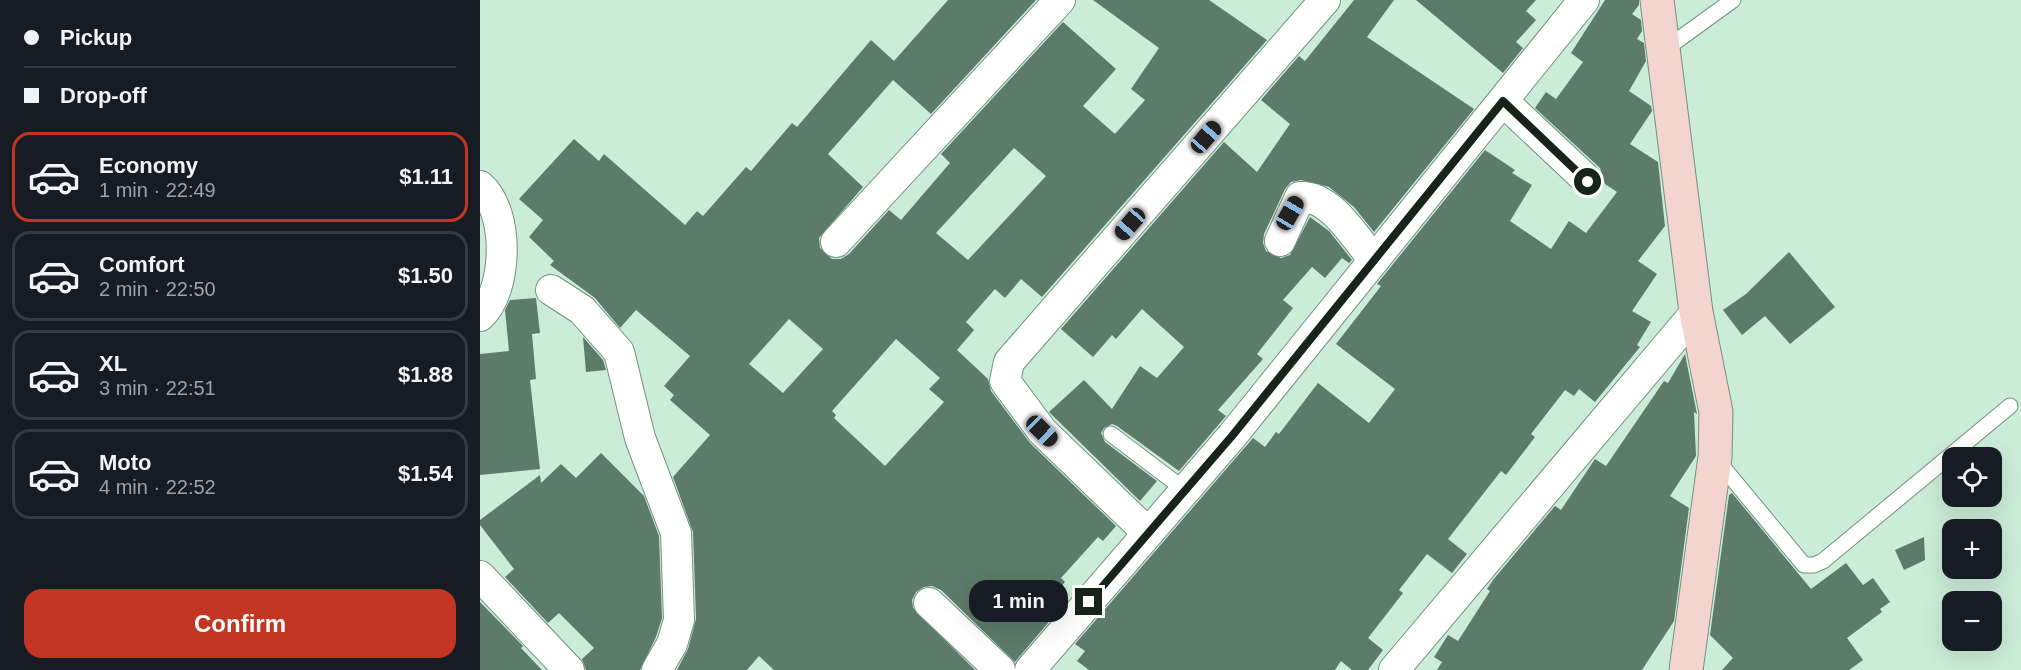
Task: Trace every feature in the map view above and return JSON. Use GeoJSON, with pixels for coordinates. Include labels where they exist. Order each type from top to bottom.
{"type":"FeatureCollection","features":[{"type":"Feature","properties":{"kind":"street"},"geometry":{"type":"LineString","coordinates":[[836,242],[1060,0]]}},
{"type":"Feature","properties":{"kind":"street"},"geometry":{"type":"LineString","coordinates":[[1148,534],[1042,431],[1005,381],[1009,362],[1325,0]]}},
{"type":"Feature","properties":{"kind":"street"},"geometry":{"type":"LineString","coordinates":[[1030,670],[1232,436],[1584,0]]}},
{"type":"Feature","properties":{"kind":"street"},"geometry":{"type":"LineString","coordinates":[[1657,0],[1696,312],[1716,412],[1715,457],[1686,670]]}},
{"type":"Feature","properties":{"kind":"street"},"geometry":{"type":"LineString","coordinates":[[1503,101],[1588,182]]}},
{"type":"Feature","properties":{"kind":"street"},"geometry":{"type":"LineString","coordinates":[[480,186],[488,193],[503,239],[500,275],[486,310],[480,316]]}},
{"type":"Feature","properties":{"kind":"street"},"geometry":{"type":"LineString","coordinates":[[1280,241],[1300,197],[1310,196],[1322,202],[1337,217],[1374,260]]}},
{"type":"Feature","properties":{"kind":"street"},"geometry":{"type":"LineString","coordinates":[[551,290],[582,310],[619,352],[640,438],[676,533],[680,620],[672,644],[657,670]]}},
{"type":"Feature","properties":{"kind":"street"},"geometry":{"type":"LineString","coordinates":[[1394,670],[1696,312]]}},
{"type":"Feature","properties":{"kind":"street"},"geometry":{"type":"LineString","coordinates":[[480,576],[569,670]]}},
{"type":"Feature","properties":{"kind":"street"},"geometry":{"type":"LineString","coordinates":[[929,603],[1000,670]]}},
{"type":"Feature","properties":{"kind":"lane"},"geometry":{"type":"LineString","coordinates":[[1664,50],[1733,0]]}},
{"type":"Feature","properties":{"kind":"lane"},"geometry":{"type":"LineString","coordinates":[[1715,457],[1804,565],[1814,565],[1824,561],[2010,406]]}},
{"type":"Feature","properties":{"kind":"lane"},"geometry":{"type":"LineString","coordinates":[[1111,434],[1185,490]]}},
{"type":"Feature","properties":{"kind":"building"},"geometry":{"type":"Polygon","coordinates":[[[948,0],[1036,0],[931,114],[893,80],[828,154],[863,187],[819,238],[820,248],[832,259],[841,259],[849,254],[889,210],[901,220],[950,163],[941,154],[1063,22],[1116,69],[1083,106],[1115,134],[1145,100],[1131,89],[1159,48],[1093,0],[1209,0],[1267,40],[1042,297],[1021,279],[1005,298],[995,289],[966,322],[974,330],[957,350],[988,379],[991,391],[1030,443],[1116,526],[1103,541],[1098,537],[1061,578],[1065,582],[1048,601],[1058,611],[1015,662],[941,590],[932,586],[924,587],[916,592],[912,600],[913,608],[975,670],[774,670],[759,656],[747,670],[677,670],[688,649],[696,619],[693,532],[673,477],[710,435],[670,400],[674,395],[664,386],[690,356],[636,310],[620,328],[595,298],[550,265],[554,261],[529,237],[543,220],[519,199],[574,139],[599,161],[604,154],[685,225],[697,211],[703,216],[746,167],[751,171],[792,123],[797,127],[871,40],[894,61],[948,0]],[[1014,148],[936,233],[968,260],[1046,176],[1014,148]],[[789,319],[749,364],[783,393],[823,349],[789,319]],[[896,339],[832,411],[836,415],[834,418],[885,466],[944,402],[929,389],[940,378],[896,339]]]}},
{"type":"Feature","properties":{"kind":"building"},"geometry":{"type":"Polygon","coordinates":[[[1354,0],[1394,0],[1367,37],[1474,109],[1374,232],[1354,207],[1329,187],[1301,180],[1291,182],[1285,189],[1264,234],[1263,243],[1266,251],[1281,258],[1290,255],[1310,217],[1329,231],[1352,260],[1349,263],[1342,258],[1325,278],[1312,267],[1283,300],[1293,308],[1257,354],[1263,359],[1218,410],[1226,416],[1179,471],[1117,426],[1112,424],[1104,428],[1101,433],[1105,442],[1157,481],[1140,501],[1049,412],[1084,380],[1112,409],[1140,366],[1157,378],[1184,347],[1142,309],[1116,339],[1112,335],[1093,357],[1061,329],[1224,142],[1257,172],[1290,124],[1261,100],[1299,56],[1305,61],[1354,0]]]}},
{"type":"Feature","properties":{"kind":"building"},"geometry":{"type":"Polygon","coordinates":[[[1416,0],[1536,0],[1526,11],[1536,20],[1516,42],[1523,48],[1503,73],[1416,0]]]}},
{"type":"Feature","properties":{"kind":"building"},"geometry":{"type":"Polygon","coordinates":[[[1605,0],[1639,0],[1639,5],[1632,14],[1641,20],[1642,31],[1637,39],[1644,43],[1646,61],[1629,91],[1651,106],[1652,111],[1630,144],[1658,162],[1665,226],[1638,261],[1657,274],[1632,311],[1651,322],[1637,345],[1640,347],[1595,402],[1579,389],[1574,396],[1565,390],[1531,434],[1535,437],[1506,475],[1501,471],[1448,539],[1467,554],[1452,573],[1427,554],[1399,590],[1403,593],[1368,638],[1383,650],[1368,670],[1352,670],[1341,661],[1335,670],[1089,670],[1077,661],[1085,651],[1075,644],[1253,438],[1265,447],[1276,432],[1279,434],[1318,383],[1369,423],[1395,389],[1336,344],[1381,286],[1377,284],[1485,150],[1515,170],[1512,173],[1532,185],[1510,221],[1551,249],[1569,221],[1586,233],[1617,192],[1605,184],[1600,168],[1535,108],[1546,92],[1556,99],[1583,62],[1571,53],[1605,0]]]}},
{"type":"Feature","properties":{"kind":"building"},"geometry":{"type":"Polygon","coordinates":[[[1789,252],[1835,307],[1790,344],[1765,316],[1742,335],[1723,310],[1746,294],[1789,252]]]}},
{"type":"Feature","properties":{"kind":"building"},"geometry":{"type":"Polygon","coordinates":[[[536,298],[540,333],[532,334],[536,379],[530,380],[540,469],[480,475],[480,354],[509,351],[505,310],[510,300],[536,298]]]}},
{"type":"Feature","properties":{"kind":"building"},"geometry":{"type":"Polygon","coordinates":[[[583,337],[603,360],[606,370],[586,372],[583,337]]]}},
{"type":"Feature","properties":{"kind":"building"},"geometry":{"type":"Polygon","coordinates":[[[1685,354],[1697,414],[1694,412],[1696,456],[1670,496],[1689,508],[1674,621],[1642,670],[1437,670],[1442,662],[1434,657],[1448,635],[1458,641],[1490,591],[1487,589],[1493,580],[1555,506],[1561,510],[1595,459],[1606,466],[1664,381],[1668,383],[1685,354]]]}},
{"type":"Feature","properties":{"kind":"building"},"geometry":{"type":"Polygon","coordinates":[[[601,453],[644,496],[659,536],[662,618],[656,637],[640,670],[586,670],[582,659],[594,648],[559,613],[548,623],[505,577],[514,569],[480,525],[480,520],[540,475],[541,483],[561,464],[576,478],[601,453]]]}},
{"type":"Feature","properties":{"kind":"building"},"geometry":{"type":"Polygon","coordinates":[[[1732,493],[1811,589],[1846,563],[1863,585],[1873,578],[1890,602],[1880,609],[1882,612],[1847,638],[1863,660],[1849,670],[1722,670],[1733,658],[1710,635],[1729,495],[1732,493]]]}},
{"type":"Feature","properties":{"kind":"building"},"geometry":{"type":"Polygon","coordinates":[[[1924,537],[1925,560],[1904,570],[1895,550],[1924,537]]]}},
{"type":"Feature","properties":{"kind":"building"},"geometry":{"type":"Polygon","coordinates":[[[480,602],[523,646],[521,648],[542,670],[480,670],[480,602]]]}},
{"type":"Feature","properties":{"kind":"route"},"geometry":{"type":"LineString","coordinates":[[1089,602],[1232,436],[1503,101],[1588,182]]}}]}
